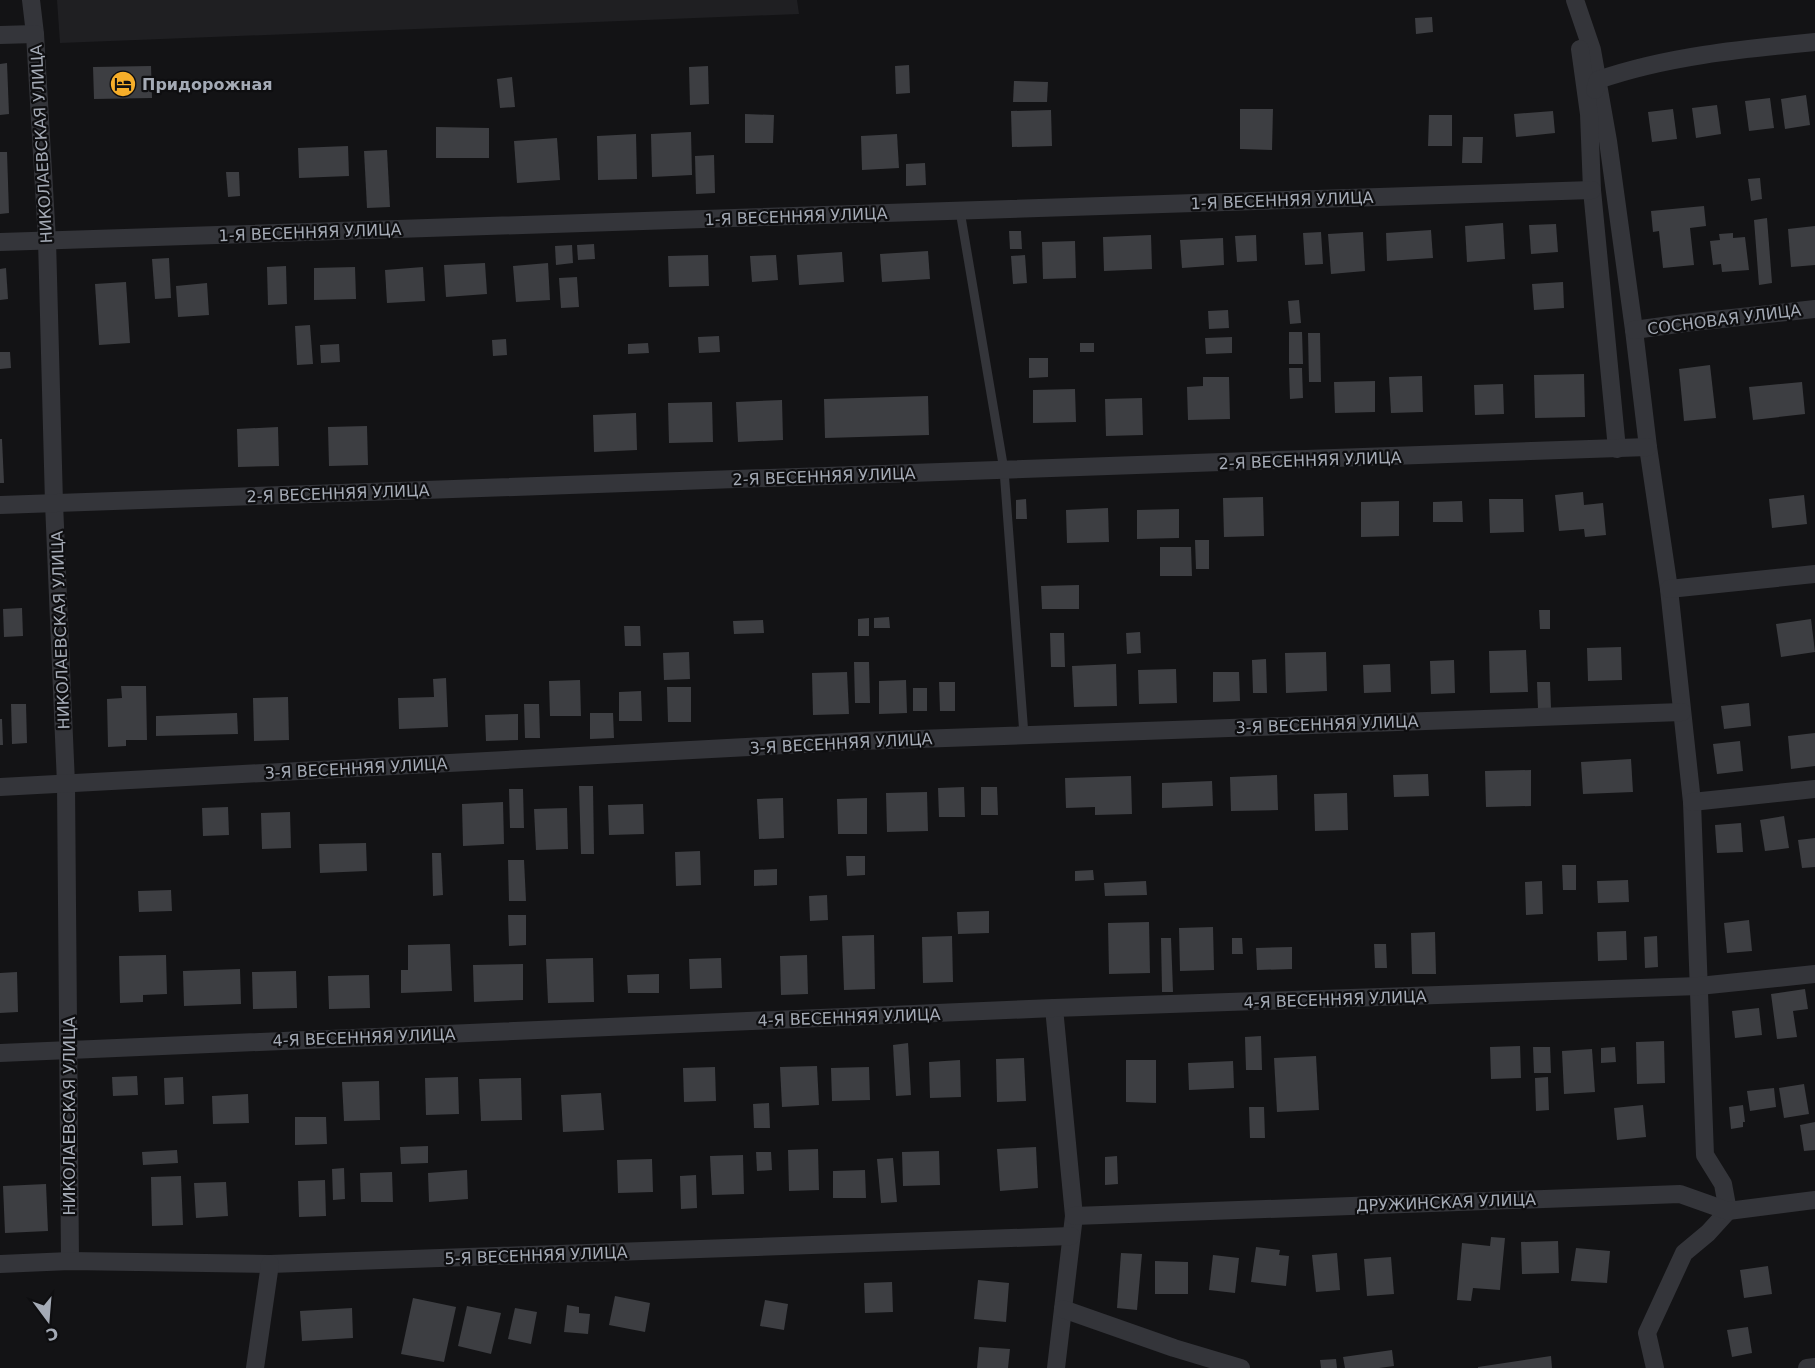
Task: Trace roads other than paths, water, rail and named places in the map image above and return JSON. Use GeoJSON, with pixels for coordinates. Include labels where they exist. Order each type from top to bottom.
{"type":"FeatureCollection","features":[{"type":"Feature","properties":{"kind":"street","name":"НИКОЛАЕВСКАЯ УЛИЦА"},"geometry":{"type":"LineString","coordinates":[[31,0],[47,240],[54,503],[66,784],[70,1261]]}},
{"type":"Feature","properties":{"kind":"street"},"geometry":{"type":"LineString","coordinates":[[1574,0],[1592,50],[1608,141],[1634,330],[1647,447],[1669,589],[1692,802],[1704,1155],[1723,1184],[1728,1211],[1708,1233],[1684,1253],[1647,1333],[1655,1368]]}},
{"type":"Feature","properties":{"kind":"street"},"geometry":{"type":"LineString","coordinates":[[1574,0],[1589,114],[1592,190],[1617,449]]}},
{"type":"Feature","properties":{"kind":"street"},"geometry":{"type":"LineString","coordinates":[[0,35],[35,34]]}},
{"type":"Feature","properties":{"kind":"street"},"geometry":{"type":"LineString","coordinates":[[1598,80],[1626,70],[1682,59],[1815,42]]}},
{"type":"Feature","properties":{"kind":"street"},"geometry":{"type":"LineString","coordinates":[[1589,114],[1598,80]]}},
{"type":"Feature","properties":{"kind":"street","name":"1-Я ВЕСЕННЯЯ УЛИЦА"},"geometry":{"type":"LineString","coordinates":[[0,242],[1592,190]]}},
{"type":"Feature","properties":{"kind":"street","name":"СОСНОВАЯ УЛИЦА"},"geometry":{"type":"LineString","coordinates":[[1634,330],[1815,309]]}},
{"type":"Feature","properties":{"kind":"street","name":"2-Я ВЕСЕННЯЯ УЛИЦА"},"geometry":{"type":"LineString","coordinates":[[0,505],[1647,447]]}},
{"type":"Feature","properties":{"kind":"street"},"geometry":{"type":"LineString","coordinates":[[1669,589],[1815,574]]}},
{"type":"Feature","properties":{"kind":"street","name":"3-Я ВЕСЕННЯЯ УЛИЦА"},"geometry":{"type":"LineString","coordinates":[[0,787],[860,741],[1682,712]]}},
{"type":"Feature","properties":{"kind":"street"},"geometry":{"type":"LineString","coordinates":[[1692,802],[1815,789]]}},
{"type":"Feature","properties":{"kind":"street","name":"4-Я ВЕСЕННЯЯ УЛИЦА"},"geometry":{"type":"LineString","coordinates":[[0,1053],[1054,1008],[1699,986],[1815,974]]}},
{"type":"Feature","properties":{"kind":"street"},"geometry":{"type":"LineString","coordinates":[[1054,1008],[1074,1216],[1056,1368]]}},
{"type":"Feature","properties":{"kind":"street","name":"ДРУЖИНСКАЯ УЛИЦА"},"geometry":{"type":"LineString","coordinates":[[1074,1216],[1680,1194],[1728,1211],[1815,1200]]}},
{"type":"Feature","properties":{"kind":"street","name":"5-Я ВЕСЕННЯЯ УЛИЦА"},"geometry":{"type":"LineString","coordinates":[[0,1264],[70,1261],[270,1264],[1071,1236]]}},
{"type":"Feature","properties":{"kind":"street"},"geometry":{"type":"LineString","coordinates":[[255,1368],[270,1264]]}},
{"type":"Feature","properties":{"kind":"street"},"geometry":{"type":"LineString","coordinates":[[1063,1309],[1174,1348],[1241,1368]]}},
{"type":"Feature","properties":{"kind":"street"},"geometry":{"type":"LineString","coordinates":[[1807,1368],[1815,1367]]}},
{"type":"Feature","properties":{"kind":"lane"},"geometry":{"type":"LineString","coordinates":[[960,211],[1004,470],[1024,735]]}},
{"type":"Feature","properties":{"kind":"place","name":"Придорожная"},"geometry":{"type":"Point","coordinates":[123,84]}}]}
